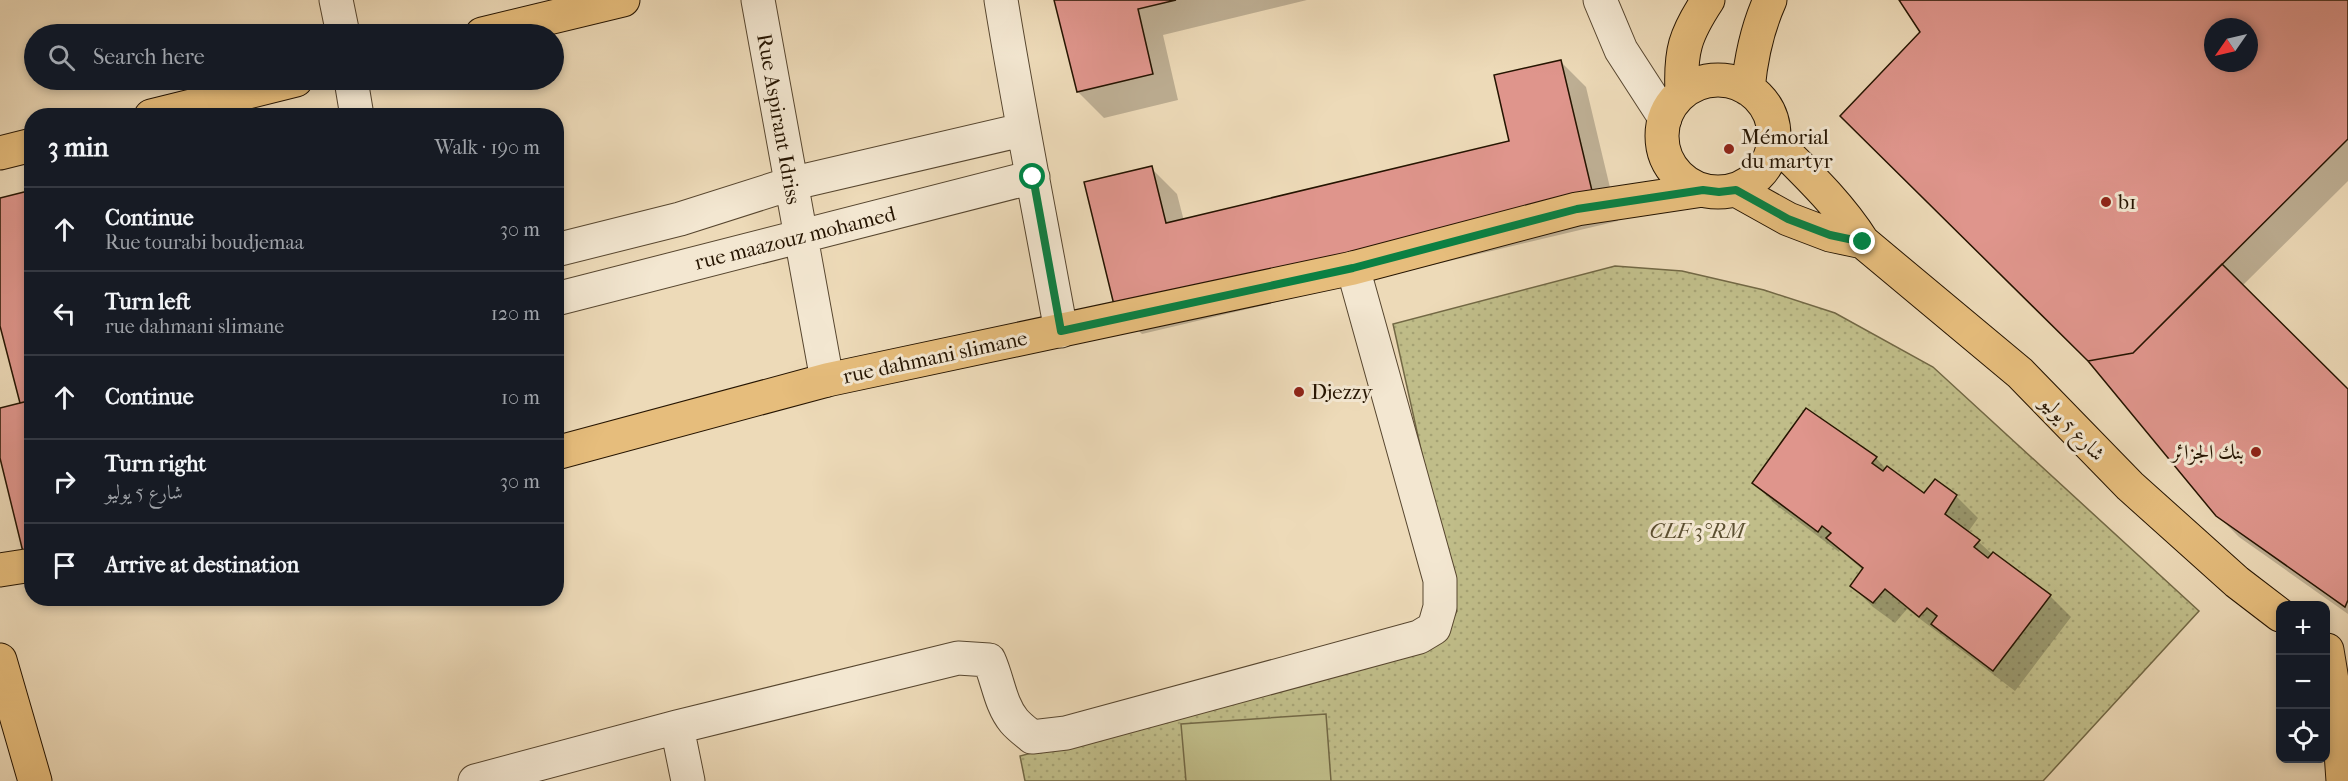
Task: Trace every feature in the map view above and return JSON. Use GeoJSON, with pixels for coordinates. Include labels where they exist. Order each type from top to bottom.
{"type":"FeatureCollection","features":[{"type":"Feature","properties":{"kind":"main road"},"geometry":{"type":"LineString","coordinates":[[511,24],[557,8],[622,0]]}},
{"type":"Feature","properties":{"kind":"main road"},"geometry":{"type":"LineString","coordinates":[[1674,105],[1696,85],[1710,81],[1736,83],[1748,89],[1768,111],[1773,126],[1774,141],[1770,157],[1762,172],[1736,190],[1719,192],[1703,190],[1689,184],[1678,174],[1669,162],[1664,148],[1685,44],[1690,28],[1708,0]]}},
{"type":"Feature","properties":{"kind":"main road"},"geometry":{"type":"LineString","coordinates":[[1748,89],[1750,58],[1758,29],[1770,0]]}},
{"type":"Feature","properties":{"kind":"main road"},"geometry":{"type":"LineString","coordinates":[[183,108],[256,90]]}},
{"type":"Feature","properties":{"kind":"main road","name":"شارع 5 يوليو"},"geometry":{"type":"LineString","coordinates":[[1774,141],[1850,221],[1863,242],[2020,373],[2130,486],[2236,582],[2276,612]]}},
{"type":"Feature","properties":{"kind":"main road"},"geometry":{"type":"LineString","coordinates":[[0,153],[24,147]]}},
{"type":"Feature","properties":{"kind":"main road","name":"rue dahmani slimane"},"geometry":{"type":"LineString","coordinates":[[564,451],[827,380],[1353,268],[1577,209],[1703,190]]}},
{"type":"Feature","properties":{"kind":"main road","name":"شارع 5 يوليو"},"geometry":{"type":"LineString","coordinates":[[1736,190],[1788,219],[1830,235],[1863,242]]}},
{"type":"Feature","properties":{"kind":"main road"},"geometry":{"type":"LineString","coordinates":[[0,570],[24,566]]}},
{"type":"Feature","properties":{"kind":"main road"},"geometry":{"type":"LineString","coordinates":[[2333,653],[2343,781]]}},
{"type":"Feature","properties":{"kind":"main road"},"geometry":{"type":"LineString","coordinates":[[0,660],[35,781]]}},
{"type":"Feature","properties":{"kind":"street"},"geometry":{"type":"LineString","coordinates":[[336,0],[341,24]]}},
{"type":"Feature","properties":{"kind":"street","name":"Rue Aspirant Idriss"},"geometry":{"type":"LineString","coordinates":[[758,0],[827,380]]}},
{"type":"Feature","properties":{"kind":"street"},"geometry":{"type":"LineString","coordinates":[[1000,0],[1022,130],[1033,177],[1061,331]]}},
{"type":"Feature","properties":{"kind":"street"},"geometry":{"type":"LineString","coordinates":[[1600,0],[1621,50],[1674,105]]}},
{"type":"Feature","properties":{"kind":"street"},"geometry":{"type":"LineString","coordinates":[[353,90],[356,108]]}},
{"type":"Feature","properties":{"kind":"street"},"geometry":{"type":"LineString","coordinates":[[564,248],[680,219],[790,184],[1022,130]]}},
{"type":"Feature","properties":{"kind":"street","name":"rue maazouz mohamed"},"geometry":{"type":"LineString","coordinates":[[564,297],[1033,177]]}},
{"type":"Feature","properties":{"kind":"street"},"geometry":{"type":"LineString","coordinates":[[475,781],[677,727],[958,658],[989,660],[996,674],[1003,702],[1014,722],[1032,737],[1066,733],[1419,637],[1434,628],[1440,607],[1440,580],[1353,268]]}},
{"type":"Feature","properties":{"kind":"street"},"geometry":{"type":"LineString","coordinates":[[677,727],[688,781]]}},
{"type":"Feature","properties":{"kind":"green space","name":"CLF 3°RM"},"geometry":{"type":"Polygon","coordinates":[[[1615,266],[1682,271],[1764,290],[1835,313],[1933,367],[2199,611],[2043,781],[1025,781],[1020,756],[1434,646],[1457,611],[1393,324],[1615,266]]]}},
{"type":"Feature","properties":{"kind":"green space"},"geometry":{"type":"Polygon","coordinates":[[[1326,714],[1331,781],[1186,781],[1181,724],[1326,714]]]}},
{"type":"Feature","properties":{"kind":"building"},"geometry":{"type":"Polygon","coordinates":[[[1054,0],[1176,0],[1138,9],[1153,74],[1077,92],[1054,0]]]}},
{"type":"Feature","properties":{"kind":"building","name":"b1"},"geometry":{"type":"Polygon","coordinates":[[[1899,0],[2348,0],[2348,139],[2133,353],[2088,361],[1840,116],[1920,32],[1899,0]]]}},
{"type":"Feature","properties":{"kind":"building"},"geometry":{"type":"Polygon","coordinates":[[[1561,60],[1593,195],[1115,309],[1084,182],[1152,166],[1166,223],[1509,141],[1494,75],[1561,60]]]}},
{"type":"Feature","properties":{"kind":"building"},"geometry":{"type":"Polygon","coordinates":[[[24,192],[24,402],[20,403],[0,326],[0,198],[24,192]]]}},
{"type":"Feature","properties":{"kind":"building","name":"بنك الجزائر"},"geometry":{"type":"Polygon","coordinates":[[[2222,264],[2348,389],[2348,600],[2345,607],[2216,516],[2088,361],[2133,353],[2222,264]]]}},
{"type":"Feature","properties":{"kind":"building"},"geometry":{"type":"Polygon","coordinates":[[[24,402],[23,552],[0,458],[0,408],[24,402]]]}},
{"type":"Feature","properties":{"kind":"building"},"geometry":{"type":"Polygon","coordinates":[[[1806,408],[1877,457],[1872,463],[1883,471],[1887,466],[1924,493],[1935,479],[1957,495],[1945,514],[1980,540],[1974,547],[1988,558],[1993,552],[2051,595],[1993,671],[1931,624],[1937,616],[1927,608],[1919,617],[1885,589],[1873,603],[1850,586],[1863,568],[1826,538],[1831,533],[1822,526],[1818,532],[1752,483],[1806,408]]]}},
{"type":"Feature","properties":{"kind":"place","name":"Mémorial du martyr"},"geometry":{"type":"Point","coordinates":[1729,149]}},
{"type":"Feature","properties":{"kind":"place","name":"b1"},"geometry":{"type":"Point","coordinates":[2106,202]}},
{"type":"Feature","properties":{"kind":"place","name":"Djezzy"},"geometry":{"type":"Point","coordinates":[1299,392]}},
{"type":"Feature","properties":{"kind":"place","name":"بنك الجزائر"},"geometry":{"type":"Point","coordinates":[2256,452]}},
{"type":"Feature","properties":{"kind":"route"},"geometry":{"type":"LineString","coordinates":[[1033,177],[1061,331],[1353,268],[1577,209],[1703,190],[1719,192],[1736,190],[1788,219],[1830,235],[1863,242]]}}]}
